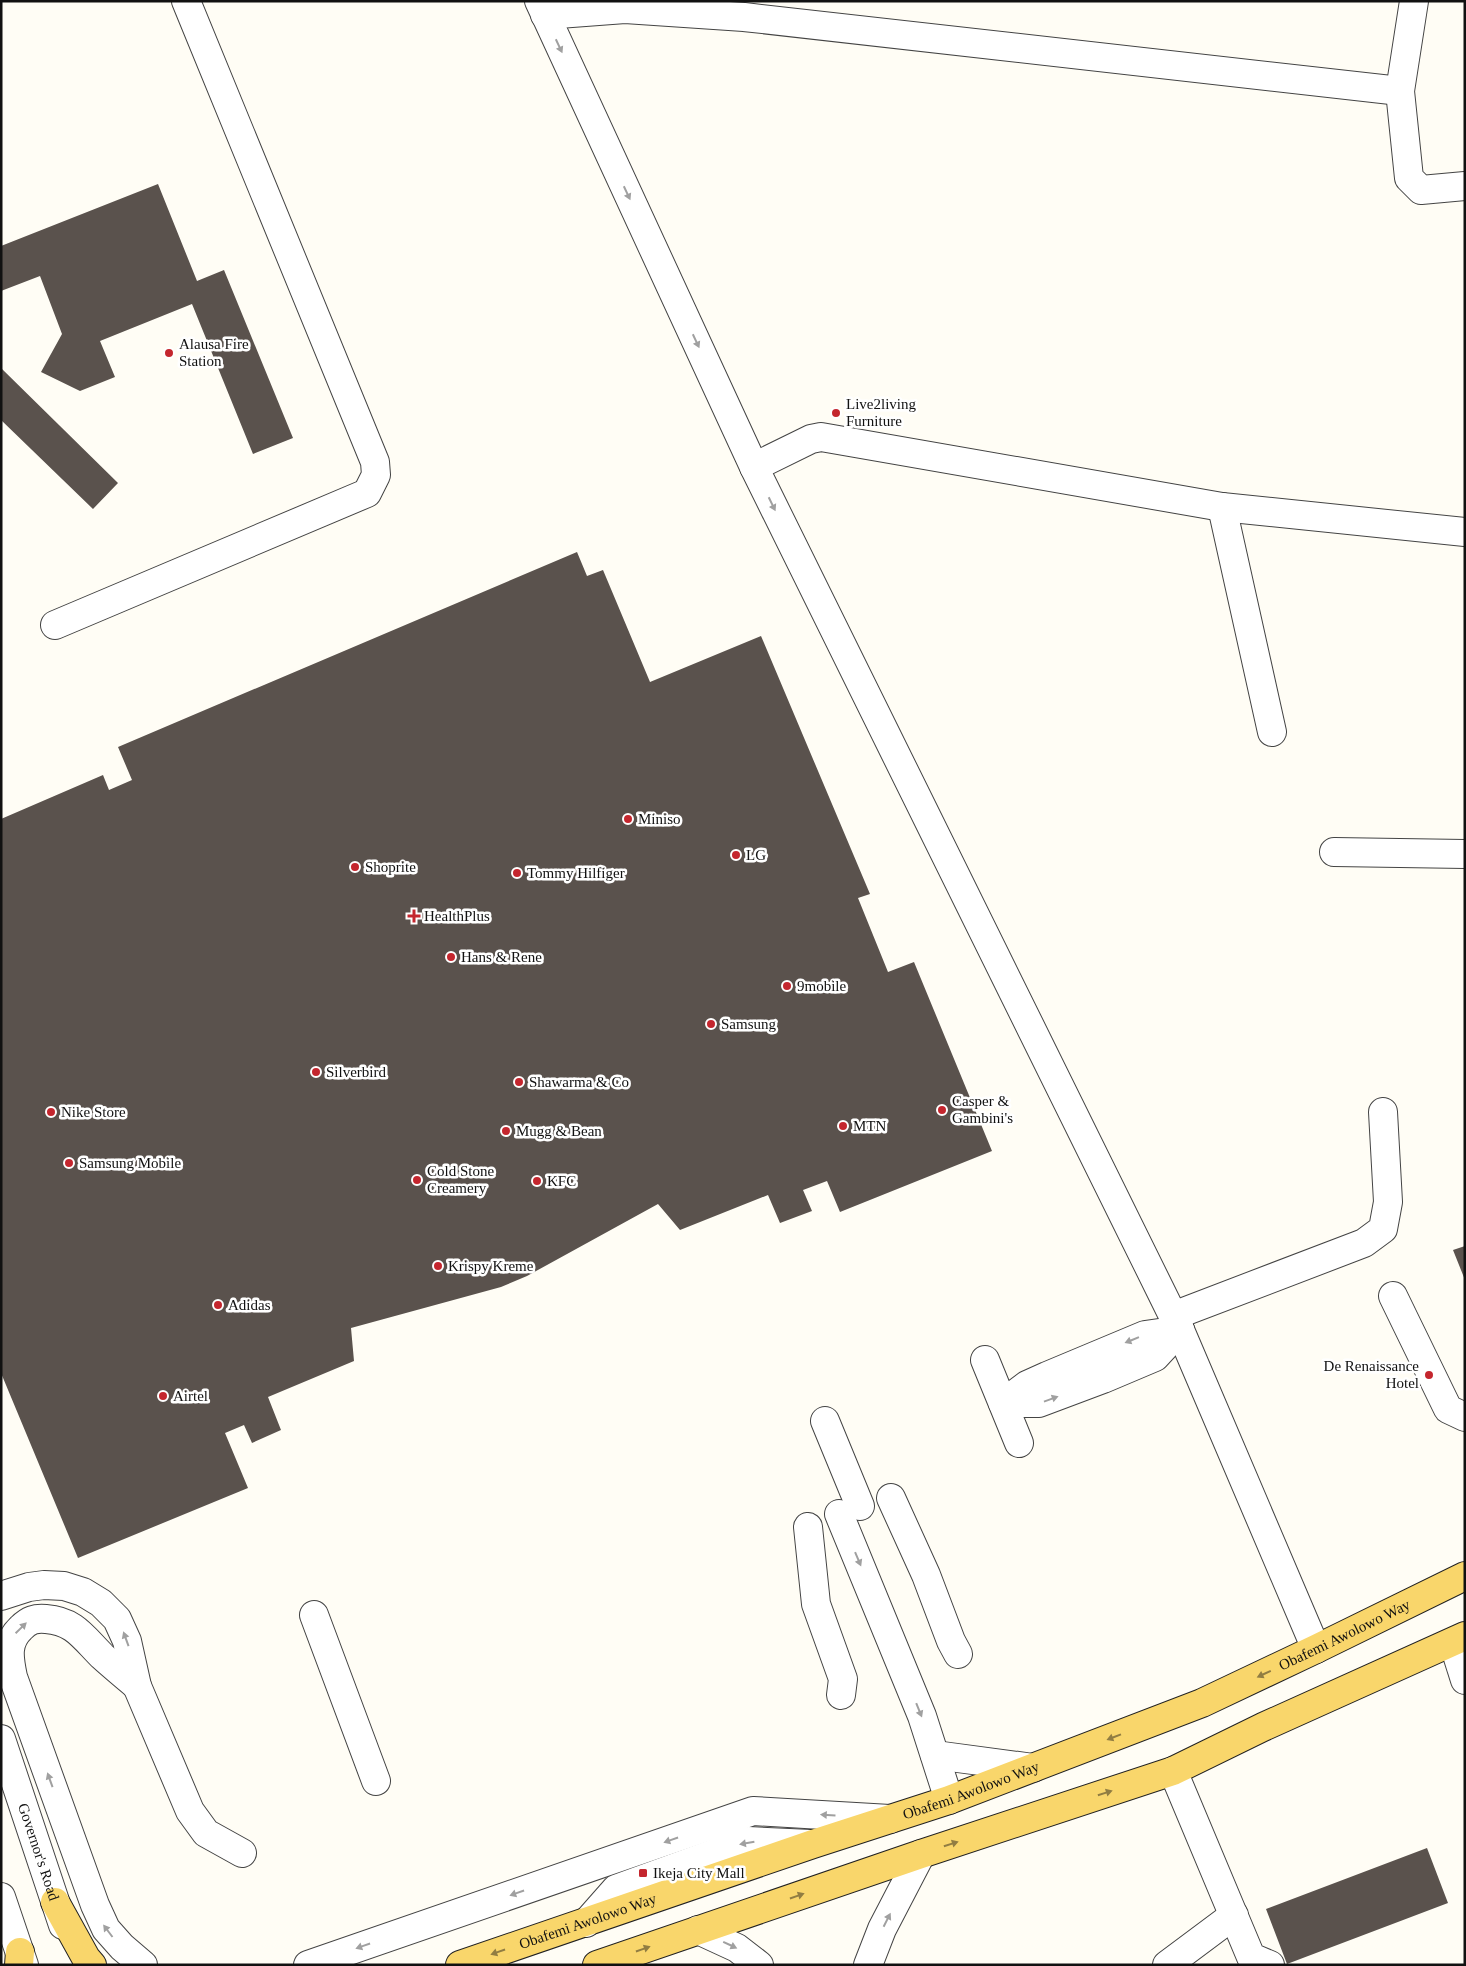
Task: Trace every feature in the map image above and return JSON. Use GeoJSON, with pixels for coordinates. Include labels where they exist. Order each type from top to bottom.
{"type":"FeatureCollection","features":[{"type":"Feature","properties":{"kind":"main road","name":"Obafemi Awolowo Way"},"geometry":{"type":"LineString","coordinates":[[460,1965],[813,1844],[949,1800],[1202,1704],[1465,1576]]}},
{"type":"Feature","properties":{"kind":"main road"},"geometry":{"type":"LineString","coordinates":[[597,1965],[921,1854],[1173,1771],[1263,1727],[1459,1639]]}},
{"type":"Feature","properties":{"kind":"main road"},"geometry":{"type":"LineString","coordinates":[[55,1902],[86,1958],[92,1965]]}},
{"type":"Feature","properties":{"kind":"street"},"geometry":{"type":"LineString","coordinates":[[55,625],[367,493],[376,475],[375,462],[186,1]]}},
{"type":"Feature","properties":{"kind":"street"},"geometry":{"type":"LineString","coordinates":[[1414,1],[1400,91],[1409,178],[1421,190],[1465,186]]}},
{"type":"Feature","properties":{"kind":"street"},"geometry":{"type":"LineString","coordinates":[[1316,1649],[1176,1323],[754,467],[542,8],[625,9],[744,17],[1400,91]]}},
{"type":"Feature","properties":{"kind":"street"},"geometry":{"type":"LineString","coordinates":[[754,467],[811,439],[821,437],[1222,507],[1465,532]]}},
{"type":"Feature","properties":{"kind":"street"},"geometry":{"type":"LineString","coordinates":[[1222,507],[1272,732]]}},
{"type":"Feature","properties":{"kind":"street"},"geometry":{"type":"LineString","coordinates":[[1334,852],[1465,854]]}},
{"type":"Feature","properties":{"kind":"street"},"geometry":{"type":"LineString","coordinates":[[1003,1404],[1027,1384],[1364,1243],[1383,1229],[1388,1202],[1383,1112]]}},
{"type":"Feature","properties":{"kind":"street"},"geometry":{"type":"LineString","coordinates":[[1393,1296],[1448,1409],[1465,1417]]}},
{"type":"Feature","properties":{"kind":"street"},"geometry":{"type":"LineString","coordinates":[[985,1360],[1019,1443]]}},
{"type":"Feature","properties":{"kind":"street"},"geometry":{"type":"LineString","coordinates":[[825,1421],[850,1510],[922,1716],[949,1800]]}},
{"type":"Feature","properties":{"kind":"street"},"geometry":{"type":"LineString","coordinates":[[891,1498],[926,1575],[950,1641],[958,1654]]}},
{"type":"Feature","properties":{"kind":"street"},"geometry":{"type":"LineString","coordinates":[[808,1527],[816,1604],[843,1679],[841,1695]]}},
{"type":"Feature","properties":{"kind":"street"},"geometry":{"type":"LineString","coordinates":[[1,1596],[29,1587],[57,1586],[83,1592],[101,1603],[117,1619],[127,1641],[137,1686],[190,1811],[206,1833],[242,1853]]}},
{"type":"Feature","properties":{"kind":"street"},"geometry":{"type":"LineString","coordinates":[[314,1615],[376,1781]]}},
{"type":"Feature","properties":{"kind":"street"},"geometry":{"type":"LineString","coordinates":[[137,1686],[102,1656],[72,1626],[54,1620],[38,1618],[27,1622],[14,1635],[8,1653],[13,1677],[95,1905],[106,1929],[122,1947],[143,1965]]}},
{"type":"Feature","properties":{"kind":"street"},"geometry":{"type":"LineString","coordinates":[[1459,1639],[1465,1680]]}},
{"type":"Feature","properties":{"kind":"street","name":"Governor's Road"},"geometry":{"type":"LineString","coordinates":[[1,1739],[76,1965]]}},
{"type":"Feature","properties":{"kind":"street"},"geometry":{"type":"LineString","coordinates":[[935,1755],[1034,1768]]}},
{"type":"Feature","properties":{"kind":"street"},"geometry":{"type":"LineString","coordinates":[[1173,1771],[1234,1915],[1258,1962]]}},
{"type":"Feature","properties":{"kind":"street"},"geometry":{"type":"LineString","coordinates":[[308,1965],[753,1811],[894,1819]]}},
{"type":"Feature","properties":{"kind":"street"},"geometry":{"type":"LineString","coordinates":[[868,1965],[882,1929],[921,1854]]}},
{"type":"Feature","properties":{"kind":"street"},"geometry":{"type":"LineString","coordinates":[[1,1897],[21,1960]]}},
{"type":"Feature","properties":{"kind":"street"},"geometry":{"type":"LineString","coordinates":[[1167,1965],[1234,1915]]}},
{"type":"Feature","properties":{"kind":"street"},"geometry":{"type":"LineString","coordinates":[[698,1930],[737,1948],[758,1965]]}},
{"type":"Feature","properties":{"kind":"building"},"geometry":{"type":"Polygon","coordinates":[[[158,184],[197,281],[224,270],[293,438],[253,454],[192,304],[100,341],[115,377],[80,391],[41,372],[62,334],[40,276],[1,291],[1,246],[158,184]]]}},
{"type":"Feature","properties":{"kind":"building"},"geometry":{"type":"Polygon","coordinates":[[[1,368],[118,483],[93,509],[1,420],[1,368]]]}},
{"type":"Feature","properties":{"kind":"building"},"geometry":{"type":"Polygon","coordinates":[[[577,552],[587,576],[603,570],[650,682],[761,636],[870,894],[858,898],[888,972],[914,962],[992,1151],[840,1212],[827,1181],[803,1190],[812,1211],[780,1223],[768,1195],[680,1230],[658,1204],[527,1276],[501,1287],[351,1328],[354,1361],[268,1397],[281,1430],[252,1443],[244,1425],[225,1433],[248,1488],[78,1558],[1,1373],[1,819],[103,775],[109,790],[132,780],[118,747],[577,552]]]}},
{"type":"Feature","properties":{"kind":"building"},"geometry":{"type":"Polygon","coordinates":[[[1465,1246],[1465,1280],[1453,1250],[1465,1246]]]}},
{"type":"Feature","properties":{"kind":"building"},"geometry":{"type":"Polygon","coordinates":[[[1427,1848],[1448,1903],[1287,1964],[1266,1909],[1427,1848]]]}},
{"type":"Feature","properties":{"kind":"place","name":"Alausa Fire Station"},"geometry":{"type":"Point","coordinates":[169,353]}},
{"type":"Feature","properties":{"kind":"place","name":"Live2living Furniture"},"geometry":{"type":"Point","coordinates":[836,413]}},
{"type":"Feature","properties":{"kind":"place","name":"Miniso"},"geometry":{"type":"Point","coordinates":[628,819]}},
{"type":"Feature","properties":{"kind":"place","name":"LG"},"geometry":{"type":"Point","coordinates":[736,855]}},
{"type":"Feature","properties":{"kind":"place","name":"Shoprite"},"geometry":{"type":"Point","coordinates":[355,867]}},
{"type":"Feature","properties":{"kind":"place","name":"Tommy Hilfiger"},"geometry":{"type":"Point","coordinates":[517,873]}},
{"type":"Feature","properties":{"kind":"place","name":"HealthPlus"},"geometry":{"type":"Point","coordinates":[414,916]}},
{"type":"Feature","properties":{"kind":"place","name":"Hans & Rene"},"geometry":{"type":"Point","coordinates":[451,957]}},
{"type":"Feature","properties":{"kind":"place","name":"9mobile"},"geometry":{"type":"Point","coordinates":[787,986]}},
{"type":"Feature","properties":{"kind":"place","name":"Samsung"},"geometry":{"type":"Point","coordinates":[711,1024]}},
{"type":"Feature","properties":{"kind":"place","name":"Silverbird"},"geometry":{"type":"Point","coordinates":[316,1072]}},
{"type":"Feature","properties":{"kind":"place","name":"Shawarma & Co"},"geometry":{"type":"Point","coordinates":[519,1082]}},
{"type":"Feature","properties":{"kind":"place","name":"Casper & Gambini's"},"geometry":{"type":"Point","coordinates":[942,1110]}},
{"type":"Feature","properties":{"kind":"place","name":"Nike Store"},"geometry":{"type":"Point","coordinates":[51,1112]}},
{"type":"Feature","properties":{"kind":"place","name":"MTN"},"geometry":{"type":"Point","coordinates":[843,1126]}},
{"type":"Feature","properties":{"kind":"place","name":"Mugg & Bean"},"geometry":{"type":"Point","coordinates":[506,1131]}},
{"type":"Feature","properties":{"kind":"place","name":"Samsung Mobile"},"geometry":{"type":"Point","coordinates":[69,1163]}},
{"type":"Feature","properties":{"kind":"place","name":"Cold Stone Creamery"},"geometry":{"type":"Point","coordinates":[417,1180]}},
{"type":"Feature","properties":{"kind":"place","name":"KFC"},"geometry":{"type":"Point","coordinates":[537,1181]}},
{"type":"Feature","properties":{"kind":"place","name":"Krispy Kreme"},"geometry":{"type":"Point","coordinates":[438,1266]}},
{"type":"Feature","properties":{"kind":"place","name":"Adidas"},"geometry":{"type":"Point","coordinates":[218,1305]}},
{"type":"Feature","properties":{"kind":"place","name":"De Renaissance Hotel"},"geometry":{"type":"Point","coordinates":[1429,1375]}},
{"type":"Feature","properties":{"kind":"place","name":"Airtel"},"geometry":{"type":"Point","coordinates":[163,1396]}},
{"type":"Feature","properties":{"kind":"place","name":"Ikeja City Mall"},"geometry":{"type":"Point","coordinates":[643,1873]}}]}
